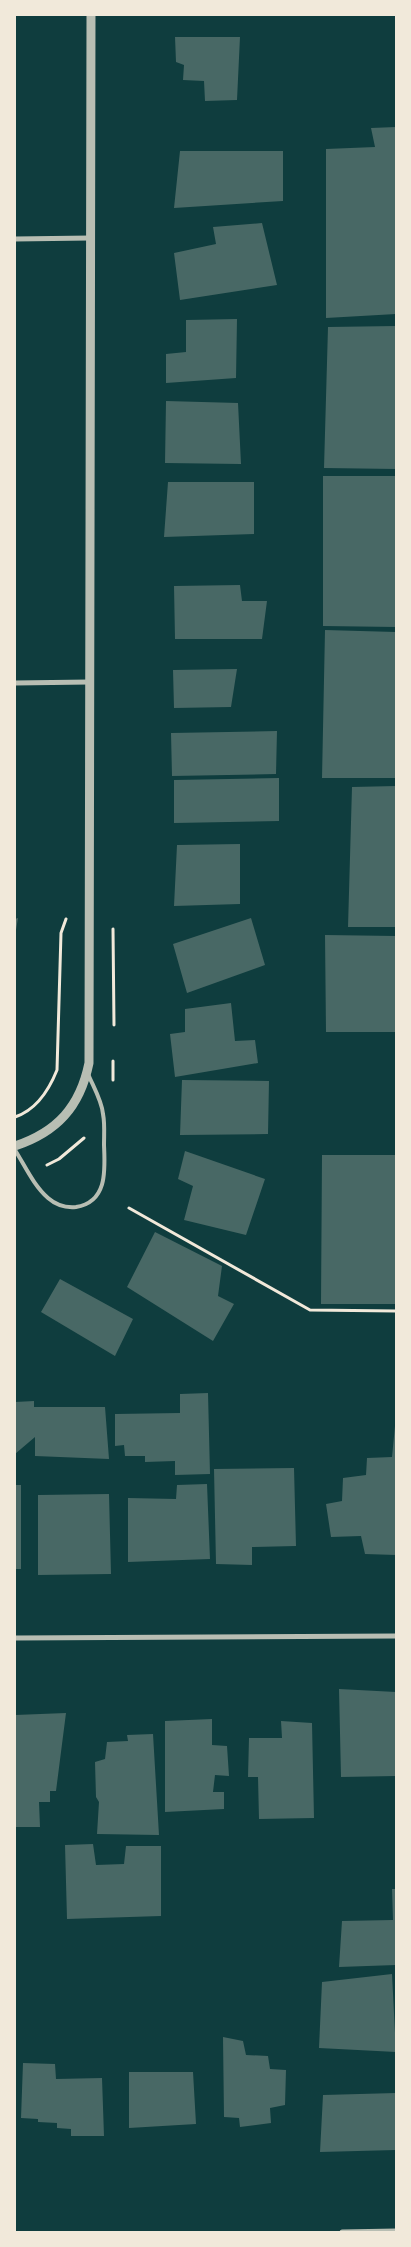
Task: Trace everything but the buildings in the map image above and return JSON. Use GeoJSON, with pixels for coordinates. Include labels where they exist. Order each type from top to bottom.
{"type":"FeatureCollection","features":[{"type":"Feature","properties":{"kind":"street"},"geometry":{"type":"LineString","coordinates":[[15,1146],[33,1140],[67,1114],[77,1100],[87,1072],[89,1046],[90,15]]}},
{"type":"Feature","properties":{"kind":"street"},"geometry":{"type":"LineString","coordinates":[[15,239],[90,238]]}},
{"type":"Feature","properties":{"kind":"street"},"geometry":{"type":"LineString","coordinates":[[15,683],[89,682]]}},
{"type":"Feature","properties":{"kind":"street"},"geometry":{"type":"LineString","coordinates":[[15,1638],[396,1636]]}},
{"type":"Feature","properties":{"kind":"street"},"geometry":{"type":"LineString","coordinates":[[342,2232],[396,2231]]}},
{"type":"Feature","properties":{"kind":"lane"},"geometry":{"type":"LineString","coordinates":[[15,1150],[38,1187],[46,1197],[57,1205],[70,1208],[83,1206],[94,1199],[101,1190],[105,1177],[103,1112],[87,1072]]}},
{"type":"Feature","properties":{"kind":"path"},"geometry":{"type":"LineString","coordinates":[[15,1117],[32,1108],[42,1097],[51,1085],[57,1070],[61,933]]}},
{"type":"Feature","properties":{"kind":"path"},"geometry":{"type":"LineString","coordinates":[[129,1208],[310,1310],[396,1311]]}}]}
